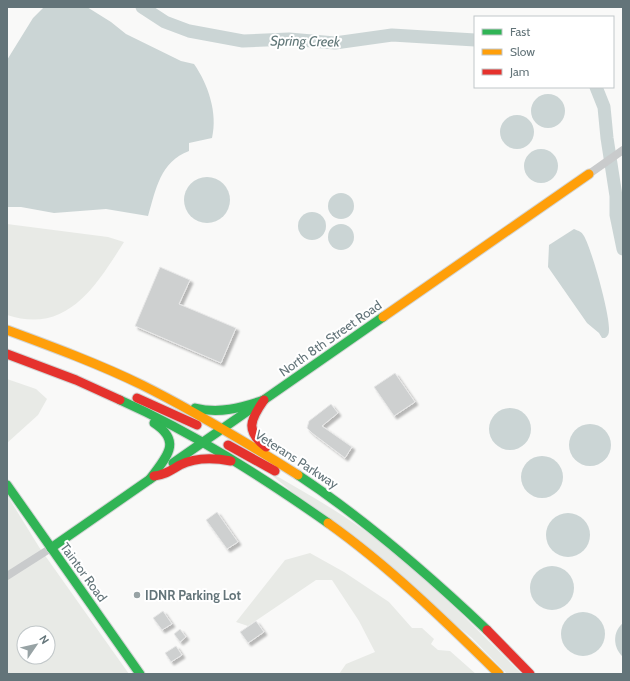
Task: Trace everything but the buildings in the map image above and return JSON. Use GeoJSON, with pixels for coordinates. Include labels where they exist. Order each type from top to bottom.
{"type":"FeatureCollection","features":[{"type":"Feature","properties":{"kind":"main road","name":"North 8th Street Road"},"geometry":{"type":"LineString","coordinates":[[51,548],[589,174]]}},
{"type":"Feature","properties":{"kind":"main road","name":"Veterans Parkway"},"geometry":{"type":"LineString","coordinates":[[7,330],[110,370],[170,400],[224,428],[333,498],[399,550],[444,589],[530,674]]}},
{"type":"Feature","properties":{"kind":"main road"},"geometry":{"type":"LineString","coordinates":[[7,354],[56,372],[112,396],[203,442],[241,464],[329,523],[388,569],[462,636],[499,674]]}},
{"type":"Feature","properties":{"kind":"main road"},"geometry":{"type":"LineString","coordinates":[[56,372],[70,373],[91,380],[199,425],[212,429],[224,428]]}},
{"type":"Feature","properties":{"kind":"main road"},"geometry":{"type":"LineString","coordinates":[[78,381],[94,394],[166,431],[170,439],[169,451],[152,478]]}},
{"type":"Feature","properties":{"kind":"main road"},"geometry":{"type":"LineString","coordinates":[[170,400],[202,411],[219,412],[242,408],[264,400]]}},
{"type":"Feature","properties":{"kind":"main road"},"geometry":{"type":"LineString","coordinates":[[264,400],[254,413],[251,421],[251,430],[255,439],[321,484],[333,498]]}},
{"type":"Feature","properties":{"kind":"main road"},"geometry":{"type":"LineString","coordinates":[[203,442],[213,442],[226,445],[274,470],[334,507],[344,507]]}},
{"type":"Feature","properties":{"kind":"main road"},"geometry":{"type":"LineString","coordinates":[[152,478],[166,475],[182,464],[201,459],[216,458],[241,464]]}},
{"type":"Feature","properties":{"kind":"main road","name":"Taintor Road"},"geometry":{"type":"LineString","coordinates":[[7,485],[140,674]]}},
{"type":"Feature","properties":{"kind":"street","name":"North 8th Street Road"},"geometry":{"type":"LineString","coordinates":[[589,174],[623,150]]}},
{"type":"Feature","properties":{"kind":"street"},"geometry":{"type":"LineString","coordinates":[[7,576],[51,548]]}},
{"type":"Feature","properties":{"kind":"shaded area"},"geometry":{"type":"Polygon","coordinates":[[[44,7],[87,7],[111,22],[126,34],[181,61],[194,64],[204,80],[213,109],[214,128],[212,138],[189,143],[189,151],[171,162],[165,169],[157,186],[148,216],[106,209],[54,213],[21,207],[7,207],[7,60],[33,18],[44,7]]]}},
{"type":"Feature","properties":{"kind":"shaded area"},"geometry":{"type":"Polygon","coordinates":[[[551,94],[560,99],[564,104],[564,118],[560,123],[555,127],[545,128],[541,127],[532,118],[531,108],[532,104],[541,95],[551,94]]]}},
{"type":"Feature","properties":{"kind":"shaded area"},"geometry":{"type":"Polygon","coordinates":[[[514,115],[520,115],[529,120],[533,126],[533,138],[529,144],[520,149],[514,149],[505,144],[500,135],[500,129],[505,120],[514,115]]]}},
{"type":"Feature","properties":{"kind":"shaded area"},"geometry":{"type":"Polygon","coordinates":[[[541,149],[553,154],[558,166],[553,178],[541,183],[529,178],[524,166],[529,154],[541,149]]]}},
{"type":"Feature","properties":{"kind":"shaded area"},"geometry":{"type":"Polygon","coordinates":[[[212,177],[224,183],[229,191],[229,209],[224,217],[216,222],[202,223],[190,217],[185,209],[184,195],[190,183],[198,178],[212,177]]]}},
{"type":"Feature","properties":{"kind":"shaded area"},"geometry":{"type":"Polygon","coordinates":[[[341,193],[350,197],[354,206],[350,215],[341,219],[332,215],[328,206],[332,197],[341,193]]]}},
{"type":"Feature","properties":{"kind":"shaded area"},"geometry":{"type":"Polygon","coordinates":[[[312,212],[322,216],[326,226],[322,236],[312,240],[302,236],[298,226],[302,216],[312,212]]]}},
{"type":"Feature","properties":{"kind":"shaded area"},"geometry":{"type":"Polygon","coordinates":[[[7,224],[108,237],[124,242],[102,275],[78,302],[63,312],[47,318],[28,319],[7,315],[7,224]]]}},
{"type":"Feature","properties":{"kind":"shaded area"},"geometry":{"type":"Polygon","coordinates":[[[341,224],[350,228],[354,237],[350,246],[341,250],[332,246],[328,237],[332,228],[341,224]]]}},
{"type":"Feature","properties":{"kind":"shaded area"},"geometry":{"type":"Polygon","coordinates":[[[574,229],[584,236],[600,283],[609,322],[609,333],[605,338],[602,338],[599,333],[587,323],[548,267],[549,245],[574,229]]]}},
{"type":"Feature","properties":{"kind":"shaded area"},"geometry":{"type":"Polygon","coordinates":[[[7,379],[36,389],[47,399],[38,415],[7,443],[7,379]]]}},
{"type":"Feature","properties":{"kind":"shaded area"},"geometry":{"type":"Polygon","coordinates":[[[506,408],[514,408],[522,411],[528,417],[531,429],[528,441],[522,447],[514,450],[506,450],[498,447],[492,441],[489,433],[489,425],[492,417],[498,411],[506,408]]]}},
{"type":"Feature","properties":{"kind":"shaded area"},"geometry":{"type":"Polygon","coordinates":[[[586,424],[594,424],[602,427],[608,433],[611,445],[608,457],[602,463],[594,466],[586,466],[578,463],[572,457],[569,449],[569,441],[572,433],[578,427],[586,424]]]}},
{"type":"Feature","properties":{"kind":"shaded area"},"geometry":{"type":"Polygon","coordinates":[[[538,456],[546,456],[554,459],[560,465],[563,477],[560,489],[554,495],[546,498],[538,498],[530,495],[524,489],[521,481],[521,473],[524,465],[530,459],[538,456]]]}},
{"type":"Feature","properties":{"kind":"shaded area"},"geometry":{"type":"Polygon","coordinates":[[[264,469],[338,512],[399,557],[435,589],[522,674],[507,674],[472,638],[264,469]]]}},
{"type":"Feature","properties":{"kind":"shaded area"},"geometry":{"type":"Polygon","coordinates":[[[7,495],[39,547],[129,674],[7,674],[7,495]]]}},
{"type":"Feature","properties":{"kind":"shaded area"},"geometry":{"type":"Polygon","coordinates":[[[572,513],[577,514],[584,519],[589,526],[589,544],[584,551],[577,556],[564,557],[559,556],[552,551],[547,544],[546,531],[547,526],[552,519],[559,514],[572,513]]]}},
{"type":"Feature","properties":{"kind":"shaded area"},"geometry":{"type":"Polygon","coordinates":[[[310,553],[344,572],[389,602],[412,628],[422,628],[434,639],[431,644],[438,650],[450,651],[476,674],[339,674],[346,664],[375,652],[359,621],[332,580],[316,580],[248,626],[236,622],[285,560],[310,553]]]}},
{"type":"Feature","properties":{"kind":"shaded area"},"geometry":{"type":"Polygon","coordinates":[[[556,566],[561,567],[568,572],[573,579],[573,597],[568,604],[561,609],[548,610],[543,609],[536,604],[531,597],[530,584],[531,579],[536,572],[543,567],[556,566]]]}},
{"type":"Feature","properties":{"kind":"shaded area"},"geometry":{"type":"Polygon","coordinates":[[[587,612],[592,613],[599,618],[604,625],[604,643],[599,650],[592,655],[579,656],[574,655],[567,650],[562,643],[561,630],[562,625],[567,618],[574,613],[587,612]]]}},
{"type":"Feature","properties":{"kind":"shaded area"},"geometry":{"type":"Polygon","coordinates":[[[623,623],[623,657],[617,649],[615,640],[617,631],[623,623]]]}},
{"type":"Feature","properties":{"kind":"waterway","name":"Spring Creek"},"geometry":{"type":"LineString","coordinates":[[142,7],[165,22],[189,31],[243,41],[289,39],[335,43],[392,35],[474,40]]}},
{"type":"Feature","properties":{"kind":"waterway","name":"Spring Creek"},"geometry":{"type":"LineString","coordinates":[[596,88],[604,107],[616,196],[616,215],[623,249]]}},
{"type":"Feature","properties":{"kind":"traffic: fast"},"geometry":{"type":"LineString","coordinates":[[173,463],[383,317]]}},
{"type":"Feature","properties":{"kind":"traffic: fast"},"geometry":{"type":"LineString","coordinates":[[120,400],[201,441],[278,489],[328,523]]}},
{"type":"Feature","properties":{"kind":"traffic: fast"},"geometry":{"type":"LineString","coordinates":[[195,408],[204,410],[230,409],[264,400]]}},
{"type":"Feature","properties":{"kind":"traffic: fast"},"geometry":{"type":"LineString","coordinates":[[150,479],[166,457],[170,443],[163,430],[154,423]]}},
{"type":"Feature","properties":{"kind":"traffic: fast"},"geometry":{"type":"LineString","coordinates":[[51,548],[156,475]]}},
{"type":"Feature","properties":{"kind":"traffic: fast"},"geometry":{"type":"LineString","coordinates":[[298,475],[348,510],[396,548],[487,630]]}},
{"type":"Feature","properties":{"kind":"traffic: fast"},"geometry":{"type":"LineString","coordinates":[[7,485],[140,674]]}},
{"type":"Feature","properties":{"kind":"traffic: slow"},"geometry":{"type":"LineString","coordinates":[[383,317],[589,174]]}},
{"type":"Feature","properties":{"kind":"traffic: slow"},"geometry":{"type":"LineString","coordinates":[[7,330],[59,349],[126,377],[221,428],[298,475]]}},
{"type":"Feature","properties":{"kind":"traffic: slow"},"geometry":{"type":"LineString","coordinates":[[328,523],[395,576],[499,674]]}},
{"type":"Feature","properties":{"kind":"traffic: jam"},"geometry":{"type":"LineString","coordinates":[[7,354],[76,380],[120,400]]}},
{"type":"Feature","properties":{"kind":"traffic: jam"},"geometry":{"type":"LineString","coordinates":[[137,398],[197,425]]}},
{"type":"Feature","properties":{"kind":"traffic: jam"},"geometry":{"type":"LineString","coordinates":[[264,400],[255,414],[252,430],[259,441],[266,447]]}},
{"type":"Feature","properties":{"kind":"traffic: jam"},"geometry":{"type":"LineString","coordinates":[[228,445],[275,471]]}},
{"type":"Feature","properties":{"kind":"traffic: jam"},"geometry":{"type":"LineString","coordinates":[[154,476],[165,473],[186,462],[199,459],[219,459],[231,461]]}},
{"type":"Feature","properties":{"kind":"traffic: jam"},"geometry":{"type":"LineString","coordinates":[[487,630],[530,674]]}},
{"type":"Feature","properties":{"kind":"place","name":"IDNR Parking Lot"},"geometry":{"type":"Point","coordinates":[137,595]}}]}
